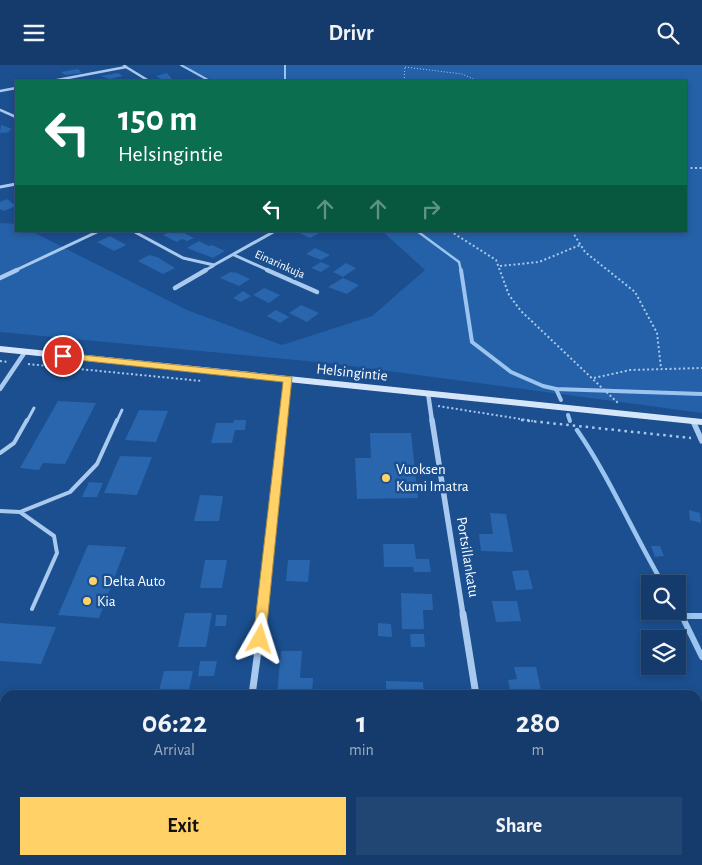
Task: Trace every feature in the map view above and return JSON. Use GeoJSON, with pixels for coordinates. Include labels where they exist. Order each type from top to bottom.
{"type":"FeatureCollection","features":[{"type":"Feature","properties":{"kind":"main road","name":"Helsingintie"},"geometry":{"type":"LineString","coordinates":[[0,349],[698,421]]}},
{"type":"Feature","properties":{"kind":"street"},"geometry":{"type":"LineString","coordinates":[[57,80],[125,66],[147,80]]}},
{"type":"Feature","properties":{"kind":"street"},"geometry":{"type":"LineString","coordinates":[[0,91],[15,88]]}},
{"type":"Feature","properties":{"kind":"street"},"geometry":{"type":"LineString","coordinates":[[0,110],[15,117]]}},
{"type":"Feature","properties":{"kind":"street"},"geometry":{"type":"LineString","coordinates":[[0,187],[15,185]]}},
{"type":"Feature","properties":{"kind":"street"},"geometry":{"type":"LineString","coordinates":[[0,278],[97,232]]}},
{"type":"Feature","properties":{"kind":"street"},"geometry":{"type":"LineString","coordinates":[[135,232],[192,262],[214,265]]}},
{"type":"Feature","properties":{"kind":"street"},"geometry":{"type":"LineString","coordinates":[[175,288],[273,232]]}},
{"type":"Feature","properties":{"kind":"street","name":"Einarinkuja"},"geometry":{"type":"LineString","coordinates":[[234,255],[317,292]]}},
{"type":"Feature","properties":{"kind":"street"},"geometry":{"type":"LineString","coordinates":[[0,389],[25,352]]}},
{"type":"Feature","properties":{"kind":"street"},"geometry":{"type":"LineString","coordinates":[[253,690],[288,379]]}},
{"type":"Feature","properties":{"kind":"street","name":"Portsillankatu"},"geometry":{"type":"LineString","coordinates":[[428,393],[475,690]]}},
{"type":"Feature","properties":{"kind":"street"},"geometry":{"type":"LineString","coordinates":[[698,421],[701,440]]}},
{"type":"Feature","properties":{"kind":"lane"},"geometry":{"type":"LineString","coordinates":[[0,453],[14,443],[34,408]]}},
{"type":"Feature","properties":{"kind":"lane"},"geometry":{"type":"LineString","coordinates":[[0,511],[20,512],[70,492],[97,464],[122,409]]}},
{"type":"Feature","properties":{"kind":"lane"},"geometry":{"type":"LineString","coordinates":[[20,512],[54,536],[57,553],[32,609]]}},
{"type":"Feature","properties":{"kind":"path"},"geometry":{"type":"LineString","coordinates":[[404,80],[405,66],[462,74],[476,80]]}},
{"type":"Feature","properties":{"kind":"path"},"geometry":{"type":"LineString","coordinates":[[687,167],[702,168]]}},
{"type":"Feature","properties":{"kind":"path"},"geometry":{"type":"LineString","coordinates":[[454,232],[493,257],[499,266],[509,295],[521,311],[594,378],[627,414]]}},
{"type":"Feature","properties":{"kind":"path"},"geometry":{"type":"LineString","coordinates":[[573,232],[580,245],[591,257],[619,277],[635,292],[657,333],[661,368]]}},
{"type":"Feature","properties":{"kind":"path"},"geometry":{"type":"LineString","coordinates":[[499,266],[539,262],[580,245]]}},
{"type":"Feature","properties":{"kind":"path"},"geometry":{"type":"LineString","coordinates":[[0,361],[211,381]]}},
{"type":"Feature","properties":{"kind":"path"},"geometry":{"type":"LineString","coordinates":[[594,378],[630,371],[702,367]]}},
{"type":"Feature","properties":{"kind":"path"},"geometry":{"type":"LineString","coordinates":[[429,404],[504,418],[701,440]]}},
{"type":"Feature","properties":{"kind":"shaded area"},"geometry":{"type":"Polygon","coordinates":[[[181,65],[702,65],[702,413],[328,363],[0,332],[0,223],[15,224],[15,232],[33,232],[187,310],[282,345],[372,316],[425,270],[383,232],[687,232],[687,80],[213,80],[181,65]]]}},
{"type":"Feature","properties":{"kind":"building"},"geometry":{"type":"Polygon","coordinates":[[[78,69],[82,73],[65,75],[61,72],[78,69]]]}},
{"type":"Feature","properties":{"kind":"building"},"geometry":{"type":"Polygon","coordinates":[[[118,73],[123,76],[110,79],[100,76],[118,73]]]}},
{"type":"Feature","properties":{"kind":"building"},"geometry":{"type":"Polygon","coordinates":[[[167,73],[172,79],[162,80],[156,76],[167,73]]]}},
{"type":"Feature","properties":{"kind":"building"},"geometry":{"type":"Polygon","coordinates":[[[1,125],[12,129],[8,131],[11,132],[0,133],[1,125]]]}},
{"type":"Feature","properties":{"kind":"building"},"geometry":{"type":"Polygon","coordinates":[[[7,199],[15,206],[4,211],[0,209],[0,202],[7,199]]]}},
{"type":"Feature","properties":{"kind":"building"},"geometry":{"type":"Polygon","coordinates":[[[169,232],[182,232],[194,238],[187,241],[182,239],[177,242],[163,235],[169,232]]]}},
{"type":"Feature","properties":{"kind":"building"},"geometry":{"type":"Polygon","coordinates":[[[297,232],[319,233],[310,238],[297,232]]]}},
{"type":"Feature","properties":{"kind":"building"},"geometry":{"type":"Polygon","coordinates":[[[110,236],[126,245],[114,251],[97,242],[110,236]]]}},
{"type":"Feature","properties":{"kind":"building"},"geometry":{"type":"Polygon","coordinates":[[[199,241],[225,251],[213,258],[187,248],[199,241]]]}},
{"type":"Feature","properties":{"kind":"building"},"geometry":{"type":"Polygon","coordinates":[[[315,248],[330,255],[321,260],[306,254],[315,248]]]}},
{"type":"Feature","properties":{"kind":"building"},"geometry":{"type":"Polygon","coordinates":[[[149,255],[157,257],[175,268],[163,274],[138,261],[149,255]]]}},
{"type":"Feature","properties":{"kind":"building"},"geometry":{"type":"Polygon","coordinates":[[[321,262],[330,266],[321,272],[311,268],[321,262]]]}},
{"type":"Feature","properties":{"kind":"building"},"geometry":{"type":"Polygon","coordinates":[[[346,263],[356,268],[343,277],[333,272],[346,263]]]}},
{"type":"Feature","properties":{"kind":"building"},"geometry":{"type":"Polygon","coordinates":[[[230,272],[250,279],[239,286],[220,278],[230,272]]]}},
{"type":"Feature","properties":{"kind":"building"},"geometry":{"type":"Polygon","coordinates":[[[343,278],[359,285],[347,294],[328,287],[343,278]]]}},
{"type":"Feature","properties":{"kind":"building"},"geometry":{"type":"Polygon","coordinates":[[[264,288],[280,295],[269,303],[253,295],[264,288]]]}},
{"type":"Feature","properties":{"kind":"building"},"geometry":{"type":"Polygon","coordinates":[[[243,291],[251,296],[241,302],[233,298],[243,291]]]}},
{"type":"Feature","properties":{"kind":"building"},"geometry":{"type":"Polygon","coordinates":[[[301,305],[319,313],[307,322],[289,313],[301,305]]]}},
{"type":"Feature","properties":{"kind":"building"},"geometry":{"type":"Polygon","coordinates":[[[276,310],[289,317],[280,323],[267,316],[276,310]]]}},
{"type":"Feature","properties":{"kind":"building"},"geometry":{"type":"Polygon","coordinates":[[[58,401],[96,403],[65,464],[43,463],[39,470],[20,468],[58,401]]]}},
{"type":"Feature","properties":{"kind":"building"},"geometry":{"type":"Polygon","coordinates":[[[139,410],[168,411],[156,442],[125,440],[139,410]]]}},
{"type":"Feature","properties":{"kind":"building"},"geometry":{"type":"Polygon","coordinates":[[[234,420],[246,420],[245,430],[235,430],[232,443],[211,443],[216,423],[233,423],[234,420]]]}},
{"type":"Feature","properties":{"kind":"building","name":"Vuoksen Kumi Imatra"},"geometry":{"type":"Polygon","coordinates":[[[370,433],[411,433],[418,498],[357,499],[355,458],[371,458],[370,433]]]}},
{"type":"Feature","properties":{"kind":"building"},"geometry":{"type":"Polygon","coordinates":[[[120,456],[152,457],[137,495],[104,493],[120,456]]]}},
{"type":"Feature","properties":{"kind":"building"},"geometry":{"type":"Polygon","coordinates":[[[89,482],[103,483],[97,497],[82,497],[89,482]]]}},
{"type":"Feature","properties":{"kind":"building"},"geometry":{"type":"Polygon","coordinates":[[[200,495],[223,496],[219,521],[194,521],[200,495]]]}},
{"type":"Feature","properties":{"kind":"building"},"geometry":{"type":"Polygon","coordinates":[[[689,510],[700,513],[701,523],[690,520],[689,510]]]}},
{"type":"Feature","properties":{"kind":"building"},"geometry":{"type":"Polygon","coordinates":[[[490,513],[506,514],[513,552],[481,551],[479,534],[493,534],[490,513]]]}},
{"type":"Feature","properties":{"kind":"building"},"geometry":{"type":"Polygon","coordinates":[[[383,544],[414,544],[416,559],[429,559],[431,572],[414,572],[413,567],[384,567],[383,544]]]}},
{"type":"Feature","properties":{"kind":"building","name":"Delta Auto"},"geometry":{"type":"Polygon","coordinates":[[[88,545],[126,547],[99,618],[58,615],[88,545]]]}},
{"type":"Feature","properties":{"kind":"building"},"geometry":{"type":"Polygon","coordinates":[[[651,546],[660,546],[664,556],[655,557],[651,546]]]}},
{"type":"Feature","properties":{"kind":"building"},"geometry":{"type":"Polygon","coordinates":[[[205,560],[227,560],[222,588],[200,588],[205,560]]]}},
{"type":"Feature","properties":{"kind":"building"},"geometry":{"type":"Polygon","coordinates":[[[288,560],[310,560],[308,582],[286,581],[288,560]]]}},
{"type":"Feature","properties":{"kind":"building"},"geometry":{"type":"Polygon","coordinates":[[[528,570],[533,589],[516,590],[512,571],[528,570]]]}},
{"type":"Feature","properties":{"kind":"building"},"geometry":{"type":"Polygon","coordinates":[[[401,593],[432,594],[433,610],[423,610],[424,629],[402,629],[401,593]]]}},
{"type":"Feature","properties":{"kind":"building"},"geometry":{"type":"Polygon","coordinates":[[[492,601],[517,601],[521,621],[496,622],[492,601]]]}},
{"type":"Feature","properties":{"kind":"building"},"geometry":{"type":"Polygon","coordinates":[[[185,613],[212,613],[206,647],[178,647],[185,613]]]}},
{"type":"Feature","properties":{"kind":"building"},"geometry":{"type":"Polygon","coordinates":[[[216,615],[227,615],[226,626],[215,626],[216,615]]]}},
{"type":"Feature","properties":{"kind":"building"},"geometry":{"type":"Polygon","coordinates":[[[0,623],[56,627],[41,664],[0,661],[0,623]]]}},
{"type":"Feature","properties":{"kind":"building"},"geometry":{"type":"Polygon","coordinates":[[[378,623],[391,624],[392,637],[378,636],[378,623]]]}},
{"type":"Feature","properties":{"kind":"building"},"geometry":{"type":"Polygon","coordinates":[[[410,634],[424,634],[425,647],[411,647],[410,634]]]}},
{"type":"Feature","properties":{"kind":"building"},"geometry":{"type":"Polygon","coordinates":[[[281,651],[302,651],[300,678],[313,678],[312,690],[277,690],[281,651]]]}},
{"type":"Feature","properties":{"kind":"building"},"geometry":{"type":"Polygon","coordinates":[[[200,661],[217,661],[214,676],[198,676],[200,661]]]}},
{"type":"Feature","properties":{"kind":"building"},"geometry":{"type":"Polygon","coordinates":[[[514,667],[536,667],[541,690],[510,690],[508,680],[517,679],[514,667]]]}},
{"type":"Feature","properties":{"kind":"building"},"geometry":{"type":"Polygon","coordinates":[[[164,671],[193,671],[189,690],[159,690],[164,671]]]}},
{"type":"Feature","properties":{"kind":"building"},"geometry":{"type":"Polygon","coordinates":[[[386,681],[423,682],[424,690],[386,690],[386,681]]]}},
{"type":"Feature","properties":{"kind":"waterway"},"geometry":{"type":"LineString","coordinates":[[181,65],[208,80]]}},
{"type":"Feature","properties":{"kind":"waterway"},"geometry":{"type":"LineString","coordinates":[[285,65],[285,80]]}},
{"type":"Feature","properties":{"kind":"waterway"},"geometry":{"type":"LineString","coordinates":[[418,232],[459,262],[461,271]]}},
{"type":"Feature","properties":{"kind":"waterway"},"geometry":{"type":"LineString","coordinates":[[461,270],[472,342],[511,372],[543,386],[556,389]]}},
{"type":"Feature","properties":{"kind":"waterway"},"geometry":{"type":"LineString","coordinates":[[556,389],[702,394]]}},
{"type":"Feature","properties":{"kind":"waterway"},"geometry":{"type":"LineString","coordinates":[[556,389],[561,400]]}},
{"type":"Feature","properties":{"kind":"waterway"},"geometry":{"type":"LineString","coordinates":[[568,415],[570,421]]}},
{"type":"Feature","properties":{"kind":"waterway"},"geometry":{"type":"LineString","coordinates":[[577,430],[611,486],[658,575]]}},
{"type":"Feature","properties":{"kind":"waterway"},"geometry":{"type":"LineString","coordinates":[[686,616],[702,616]]}},
{"type":"Feature","properties":{"kind":"waterway"},"geometry":{"type":"LineString","coordinates":[[684,620],[702,657]]}},
{"type":"Feature","properties":{"kind":"place","name":"Vuoksen Kumi Imatra"},"geometry":{"type":"Point","coordinates":[386,478]}},
{"type":"Feature","properties":{"kind":"place","name":"Delta Auto"},"geometry":{"type":"Point","coordinates":[93,581]}},
{"type":"Feature","properties":{"kind":"place","name":"Kia"},"geometry":{"type":"Point","coordinates":[87,601]}},
{"type":"Feature","properties":{"kind":"route"},"geometry":{"type":"LineString","coordinates":[[63,356],[288,379],[260,639]]}}]}
